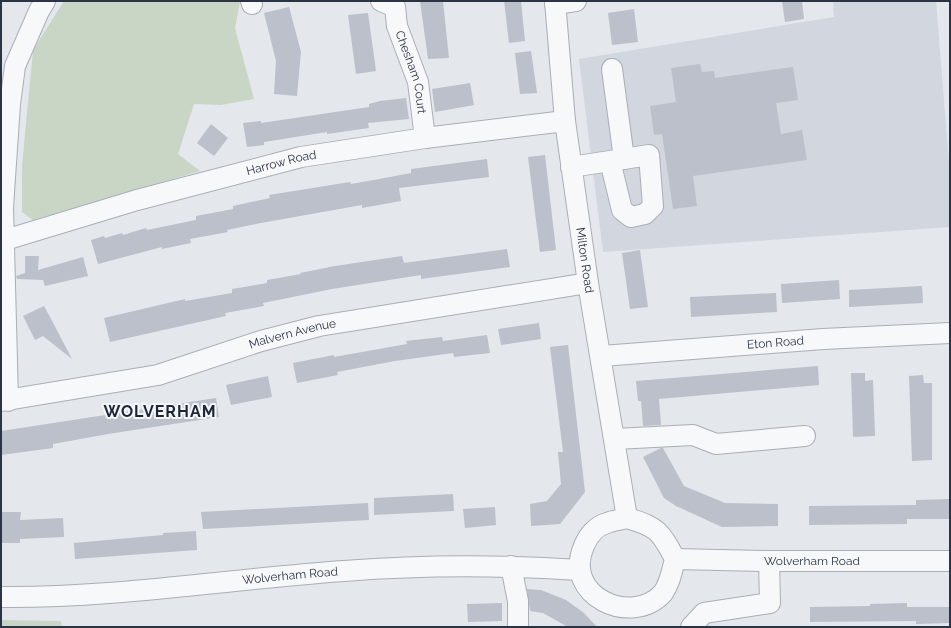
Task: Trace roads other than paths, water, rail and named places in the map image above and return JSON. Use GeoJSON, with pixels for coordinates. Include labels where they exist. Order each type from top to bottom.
{"type":"FeatureCollection","features":[{"type":"Feature","properties":{"kind":"street"},"geometry":{"type":"LineString","coordinates":[[4,401],[5,240],[2,207],[10,104],[16,66],[39,11],[45,1]]}},
{"type":"Feature","properties":{"kind":"street"},"geometry":{"type":"LineString","coordinates":[[555,3],[576,1]]}},
{"type":"Feature","properties":{"kind":"street","name":"Chesham Court"},"geometry":{"type":"LineString","coordinates":[[393,3],[397,26],[418,82],[425,138]]}},
{"type":"Feature","properties":{"kind":"street","name":"Milton Road"},"geometry":{"type":"LineString","coordinates":[[555,3],[565,120],[588,283],[602,356],[627,518]]}},
{"type":"Feature","properties":{"kind":"street"},"geometry":{"type":"LineString","coordinates":[[572,167],[617,160],[612,69]]}},
{"type":"Feature","properties":{"kind":"street","name":"Harrow Road"},"geometry":{"type":"LineString","coordinates":[[5,240],[137,200],[301,157],[425,138],[565,120]]}},
{"type":"Feature","properties":{"kind":"street","name":"Malvern Avenue"},"geometry":{"type":"LineString","coordinates":[[4,401],[158,375],[261,341],[319,326],[588,283]]}},
{"type":"Feature","properties":{"kind":"street","name":"Eton Road"},"geometry":{"type":"LineString","coordinates":[[602,356],[808,340],[950,333]]}},
{"type":"Feature","properties":{"kind":"street"},"geometry":{"type":"LineString","coordinates":[[615,439],[693,435],[716,444],[805,436]]}},
{"type":"Feature","properties":{"kind":"street"},"geometry":{"type":"LineString","coordinates":[[627,518],[648,524],[661,534],[675,559],[670,580],[662,594],[650,604],[635,610],[628,619],[599,602],[588,591],[580,570],[581,554],[587,539],[592,532],[606,523],[627,518]]}},
{"type":"Feature","properties":{"kind":"street","name":"Wolverham Road"},"geometry":{"type":"LineString","coordinates":[[675,559],[768,561],[950,561]]}},
{"type":"Feature","properties":{"kind":"street"},"geometry":{"type":"LineString","coordinates":[[692,627],[704,613],[770,604],[768,561]]}},
{"type":"Feature","properties":{"kind":"street"},"geometry":{"type":"LineString","coordinates":[[511,566],[518,601],[518,627]]}},
{"type":"Feature","properties":{"kind":"street","name":"Wolverham Road"},"geometry":{"type":"LineString","coordinates":[[1,596],[69,597],[345,571],[511,566],[580,570]]}},
{"type":"Feature","properties":{"kind":"district","name":"WOLVERHAM"},"geometry":{"type":"Point","coordinates":[160,411]}}]}
